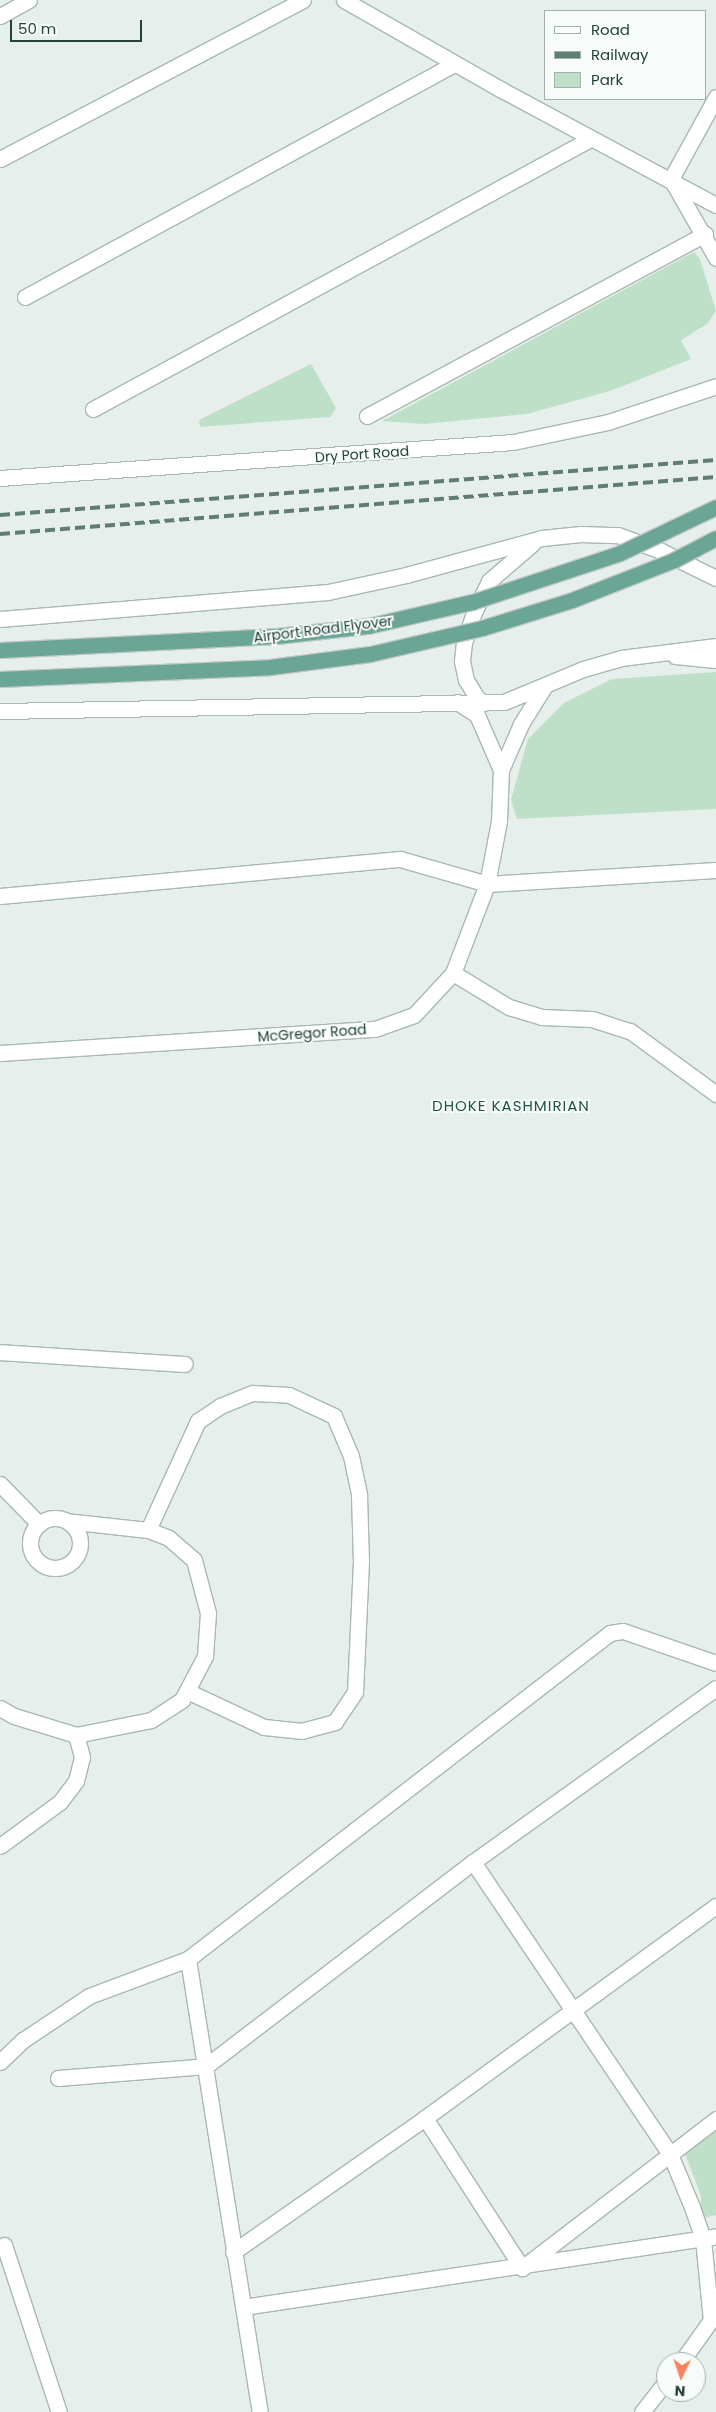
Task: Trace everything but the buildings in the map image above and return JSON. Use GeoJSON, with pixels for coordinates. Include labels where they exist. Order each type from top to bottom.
{"type":"FeatureCollection","features":[{"type":"Feature","properties":{"kind":"main road","name":"Airport Road Flyover"},"geometry":{"type":"LineString","coordinates":[[0,650],[277,636],[368,626],[472,602],[620,553],[716,507]]}},
{"type":"Feature","properties":{"kind":"main road","name":"Airport Road Flyover"},"geometry":{"type":"LineString","coordinates":[[0,679],[270,666],[370,654],[482,628],[572,600],[664,564],[716,538]]}},
{"type":"Feature","properties":{"kind":"street"},"geometry":{"type":"LineString","coordinates":[[0,16],[30,0]]}},
{"type":"Feature","properties":{"kind":"street"},"geometry":{"type":"LineString","coordinates":[[0,159],[303,0]]}},
{"type":"Feature","properties":{"kind":"street"},"geometry":{"type":"LineString","coordinates":[[344,0],[454,64],[590,138],[671,179],[716,205]]}},
{"type":"Feature","properties":{"kind":"street"},"geometry":{"type":"LineString","coordinates":[[25,297],[454,64]]}},
{"type":"Feature","properties":{"kind":"street"},"geometry":{"type":"LineString","coordinates":[[671,179],[716,97]]}},
{"type":"Feature","properties":{"kind":"street"},"geometry":{"type":"LineString","coordinates":[[94,410],[590,138]]}},
{"type":"Feature","properties":{"kind":"street"},"geometry":{"type":"LineString","coordinates":[[671,179],[705,234],[716,258]]}},
{"type":"Feature","properties":{"kind":"street"},"geometry":{"type":"LineString","coordinates":[[367,416],[705,234]]}},
{"type":"Feature","properties":{"kind":"street","name":"Dry Port Road"},"geometry":{"type":"LineString","coordinates":[[0,478],[513,442],[608,422],[716,386]]}},
{"type":"Feature","properties":{"kind":"street"},"geometry":{"type":"LineString","coordinates":[[0,619],[328,592],[542,538],[581,534],[618,535],[659,550],[716,578]]}},
{"type":"Feature","properties":{"kind":"street"},"geometry":{"type":"LineString","coordinates":[[484,703],[477,698],[466,680],[462,661],[475,610],[489,581],[542,538]]}},
{"type":"Feature","properties":{"kind":"street"},"geometry":{"type":"LineString","coordinates":[[0,711],[504,702],[583,670],[648,654],[716,646]]}},
{"type":"Feature","properties":{"kind":"street"},"geometry":{"type":"LineString","coordinates":[[648,654],[716,660]]}},
{"type":"Feature","properties":{"kind":"street"},"geometry":{"type":"LineString","coordinates":[[501,770],[519,729],[544,687]]}},
{"type":"Feature","properties":{"kind":"street"},"geometry":{"type":"LineString","coordinates":[[457,702],[477,715],[501,770]]}},
{"type":"Feature","properties":{"kind":"street","name":"McGregor Road"},"geometry":{"type":"LineString","coordinates":[[0,1054],[375,1029],[414,1014],[453,973],[487,884],[499,821],[501,770]]}},
{"type":"Feature","properties":{"kind":"street"},"geometry":{"type":"LineString","coordinates":[[0,896],[400,859],[487,884],[716,870]]}},
{"type":"Feature","properties":{"kind":"street"},"geometry":{"type":"LineString","coordinates":[[453,973],[509,1007],[541,1017],[592,1019],[630,1031],[716,1094]]}},
{"type":"Feature","properties":{"kind":"street"},"geometry":{"type":"LineString","coordinates":[[0,1352],[185,1364]]}},
{"type":"Feature","properties":{"kind":"street"},"geometry":{"type":"LineString","coordinates":[[148,1530],[198,1421],[220,1406],[254,1393],[289,1395],[334,1416],[351,1456],[358,1495],[361,1561],[355,1692],[336,1722],[302,1731],[264,1727],[187,1691]]}},
{"type":"Feature","properties":{"kind":"street"},"geometry":{"type":"LineString","coordinates":[[0,1484],[39,1524]]}},
{"type":"Feature","properties":{"kind":"street"},"geometry":{"type":"LineString","coordinates":[[0,1708],[14,1716],[76,1735],[151,1720],[182,1700],[205,1656],[208,1613],[194,1560],[169,1538],[148,1530],[53,1518],[39,1524],[30,1538],[32,1554],[44,1566],[61,1567],[69,1564],[78,1551],[78,1534],[67,1521]]}},
{"type":"Feature","properties":{"kind":"street"},"geometry":{"type":"LineString","coordinates":[[0,2062],[23,2040],[89,1996],[188,1959],[610,1633],[623,1631],[716,1663]]}},
{"type":"Feature","properties":{"kind":"street"},"geometry":{"type":"LineString","coordinates":[[58,2078],[206,2066],[473,1862],[716,1688]]}},
{"type":"Feature","properties":{"kind":"street"},"geometry":{"type":"LineString","coordinates":[[0,1846],[60,1802],[76,1781],[82,1757],[76,1735]]}},
{"type":"Feature","properties":{"kind":"street"},"geometry":{"type":"LineString","coordinates":[[473,1862],[670,2154],[709,2238],[714,2326],[690,2352]]}},
{"type":"Feature","properties":{"kind":"street"},"geometry":{"type":"LineString","coordinates":[[233,2252],[425,2118],[572,2009],[716,1906]]}},
{"type":"Feature","properties":{"kind":"street"},"geometry":{"type":"LineString","coordinates":[[188,1959],[206,2066],[233,2252],[260,2412]]}},
{"type":"Feature","properties":{"kind":"street"},"geometry":{"type":"LineString","coordinates":[[425,2118],[522,2268]]}},
{"type":"Feature","properties":{"kind":"street"},"geometry":{"type":"LineString","coordinates":[[522,2268],[716,2119]]}},
{"type":"Feature","properties":{"kind":"street"},"geometry":{"type":"LineString","coordinates":[[243,2308],[522,2268],[709,2238]]}},
{"type":"Feature","properties":{"kind":"street"},"geometry":{"type":"LineString","coordinates":[[4,2246],[59,2412]]}},
{"type":"Feature","properties":{"kind":"street"},"geometry":{"type":"LineString","coordinates":[[642,2412],[656,2394]]}},
{"type":"Feature","properties":{"kind":"green space"},"geometry":{"type":"Polygon","coordinates":[[[694,252],[700,259],[716,311],[707,324],[681,340],[691,359],[610,391],[527,414],[423,424],[382,421],[694,252]]]}},
{"type":"Feature","properties":{"kind":"green space"},"geometry":{"type":"Polygon","coordinates":[[[311,364],[336,408],[330,417],[200,427],[199,420],[311,364]]]}},
{"type":"Feature","properties":{"kind":"green space"},"geometry":{"type":"Polygon","coordinates":[[[716,672],[716,809],[517,819],[511,800],[528,739],[564,703],[612,679],[716,672]]]}},
{"type":"Feature","properties":{"kind":"green space"},"geometry":{"type":"Polygon","coordinates":[[[716,2124],[716,2215],[700,2219],[701,2196],[683,2148],[716,2124]]]}},
{"type":"Feature","properties":{"kind":"railway"},"geometry":{"type":"LineString","coordinates":[[0,515],[716,460]]}},
{"type":"Feature","properties":{"kind":"railway"},"geometry":{"type":"LineString","coordinates":[[0,534],[716,477]]}},
{"type":"Feature","properties":{"kind":"district","name":"DHOKE KASHMIRIAN"},"geometry":{"type":"Point","coordinates":[511,1106]}}]}
